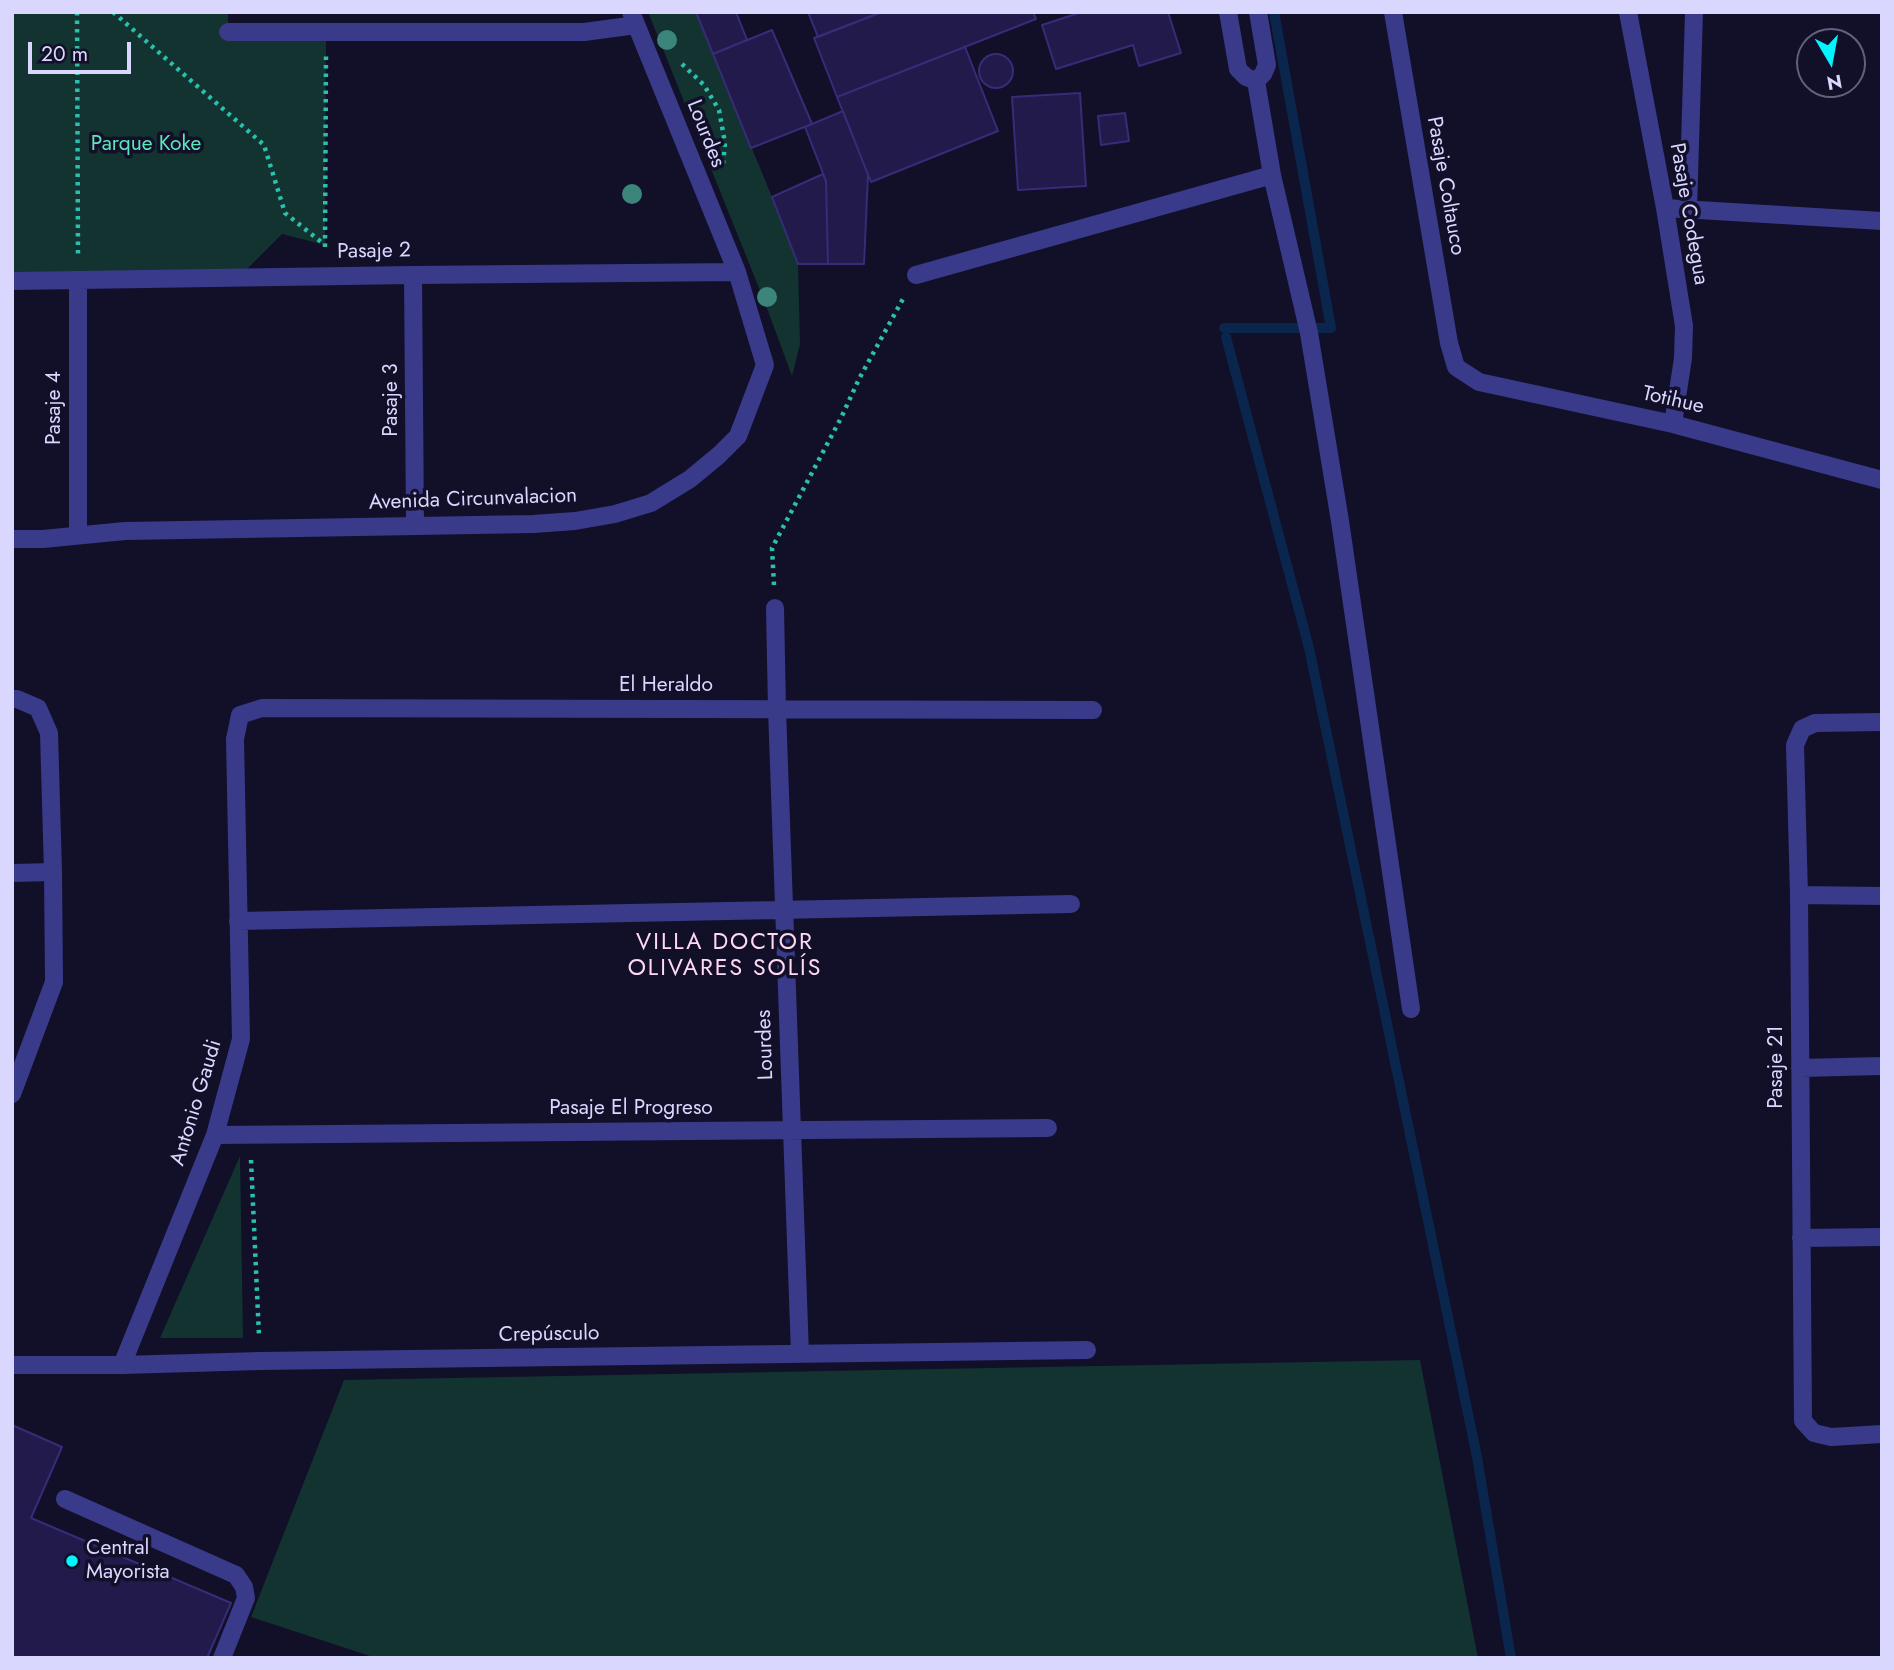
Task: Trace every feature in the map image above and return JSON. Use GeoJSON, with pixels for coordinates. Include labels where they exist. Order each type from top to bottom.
{"type":"FeatureCollection","features":[{"type":"Feature","properties":{"kind":"street"},"geometry":{"type":"LineString","coordinates":[[1228,12],[1238,69],[1246,77],[1256,81]]}},
{"type":"Feature","properties":{"kind":"street"},"geometry":{"type":"LineString","coordinates":[[1256,81],[1267,65],[1258,12]]}},
{"type":"Feature","properties":{"kind":"street","name":"Pasaje Coltauco"},"geometry":{"type":"LineString","coordinates":[[1393,12],[1449,343],[1456,367]]}},
{"type":"Feature","properties":{"kind":"street","name":"Pasaje Codegua"},"geometry":{"type":"LineString","coordinates":[[1628,12],[1684,326],[1683,359],[1673,424]]}},
{"type":"Feature","properties":{"kind":"street"},"geometry":{"type":"LineString","coordinates":[[1688,210],[1694,12]]}},
{"type":"Feature","properties":{"kind":"street"},"geometry":{"type":"LineString","coordinates":[[228,32],[584,32],[633,18]]}},
{"type":"Feature","properties":{"kind":"street","name":"Lourdes"},"geometry":{"type":"LineString","coordinates":[[633,18],[737,272]]}},
{"type":"Feature","properties":{"kind":"street"},"geometry":{"type":"LineString","coordinates":[[1256,81],[1272,175],[1308,329],[1340,521],[1411,1009]]}},
{"type":"Feature","properties":{"kind":"street"},"geometry":{"type":"LineString","coordinates":[[916,275],[1272,175]]}},
{"type":"Feature","properties":{"kind":"street"},"geometry":{"type":"LineString","coordinates":[[1665,208],[1882,221]]}},
{"type":"Feature","properties":{"kind":"street","name":"Pasaje 2"},"geometry":{"type":"LineString","coordinates":[[12,281],[737,272]]}},
{"type":"Feature","properties":{"kind":"street","name":"Avenida Circunvalacion"},"geometry":{"type":"LineString","coordinates":[[12,539],[43,539],[125,531],[533,524],[575,521],[615,514],[651,503],[690,479],[738,436],[765,365],[737,272]]}},
{"type":"Feature","properties":{"kind":"street","name":"Pasaje 3"},"geometry":{"type":"LineString","coordinates":[[414,275],[415,525]]}},
{"type":"Feature","properties":{"kind":"street","name":"Pasaje 4"},"geometry":{"type":"LineString","coordinates":[[78,280],[78,535]]}},
{"type":"Feature","properties":{"kind":"street","name":"Totihue"},"geometry":{"type":"LineString","coordinates":[[1456,367],[1479,382],[1673,424],[1882,480]]}},
{"type":"Feature","properties":{"kind":"street","name":"Lourdes"},"geometry":{"type":"LineString","coordinates":[[775,608],[800,1354]]}},
{"type":"Feature","properties":{"kind":"street"},"geometry":{"type":"LineString","coordinates":[[12,699],[38,708],[49,733],[54,872],[54,982],[20,1053],[12,1094]]}},
{"type":"Feature","properties":{"kind":"street","name":"El Heraldo"},"geometry":{"type":"LineString","coordinates":[[240,715],[262,708],[1093,710]]}},
{"type":"Feature","properties":{"kind":"street","name":"Antonio Gaudi"},"geometry":{"type":"LineString","coordinates":[[122,1365],[215,1135],[241,1040],[235,739],[240,715]]}},
{"type":"Feature","properties":{"kind":"street","name":"Pasaje 21"},"geometry":{"type":"LineString","coordinates":[[1882,722],[1815,723],[1802,729],[1795,745],[1799,895],[1803,1421],[1814,1433],[1831,1437],[1882,1434]]}},
{"type":"Feature","properties":{"kind":"street"},"geometry":{"type":"LineString","coordinates":[[12,873],[54,872]]}},
{"type":"Feature","properties":{"kind":"street"},"geometry":{"type":"LineString","coordinates":[[1799,895],[1882,896]]}},
{"type":"Feature","properties":{"kind":"street"},"geometry":{"type":"LineString","coordinates":[[238,921],[1071,904]]}},
{"type":"Feature","properties":{"kind":"street"},"geometry":{"type":"LineString","coordinates":[[1800,1068],[1882,1066]]}},
{"type":"Feature","properties":{"kind":"street","name":"Pasaje El Progreso"},"geometry":{"type":"LineString","coordinates":[[215,1135],[1048,1128]]}},
{"type":"Feature","properties":{"kind":"street"},"geometry":{"type":"LineString","coordinates":[[1801,1238],[1882,1237]]}},
{"type":"Feature","properties":{"kind":"street","name":"Crepúsculo"},"geometry":{"type":"LineString","coordinates":[[12,1365],[1087,1350]]}},
{"type":"Feature","properties":{"kind":"street"},"geometry":{"type":"LineString","coordinates":[[65,1499],[236,1575],[244,1587],[246,1598],[222,1658]]}},
{"type":"Feature","properties":{"kind":"path"},"geometry":{"type":"LineString","coordinates":[[77,12],[78,280]]}},
{"type":"Feature","properties":{"kind":"path"},"geometry":{"type":"LineString","coordinates":[[113,12],[264,145],[285,213],[325,246]]}},
{"type":"Feature","properties":{"kind":"path"},"geometry":{"type":"LineString","coordinates":[[325,276],[326,32]]}},
{"type":"Feature","properties":{"kind":"path"},"geometry":{"type":"LineString","coordinates":[[681,62],[704,85],[719,110],[725,143],[722,162],[724,172]]}},
{"type":"Feature","properties":{"kind":"path"},"geometry":{"type":"LineString","coordinates":[[775,608],[772,548],[916,275]]}},
{"type":"Feature","properties":{"kind":"path"},"geometry":{"type":"LineString","coordinates":[[249,1135],[260,1361]]}},
{"type":"Feature","properties":{"kind":"green space","name":"Parque Koke"},"geometry":{"type":"Polygon","coordinates":[[[12,12],[228,12],[228,31],[326,32],[325,245],[282,234],[238,278],[12,280],[12,12]]]}},
{"type":"Feature","properties":{"kind":"green space"},"geometry":{"type":"Polygon","coordinates":[[[648,12],[696,12],[772,197],[798,264],[800,344],[792,376],[765,303],[648,12]]]}},
{"type":"Feature","properties":{"kind":"green space"},"geometry":{"type":"Polygon","coordinates":[[[240,1156],[243,1338],[160,1338],[240,1156]]]}},
{"type":"Feature","properties":{"kind":"green space"},"geometry":{"type":"Polygon","coordinates":[[[1420,1360],[1478,1658],[376,1658],[251,1617],[344,1380],[1420,1360]]]}},
{"type":"Feature","properties":{"kind":"building"},"geometry":{"type":"Polygon","coordinates":[[[696,12],[736,12],[747,40],[713,54],[696,12]]]}},
{"type":"Feature","properties":{"kind":"building"},"geometry":{"type":"Polygon","coordinates":[[[808,12],[882,12],[818,37],[808,12]]]}},
{"type":"Feature","properties":{"kind":"building"},"geometry":{"type":"Polygon","coordinates":[[[882,12],[1033,12],[1036,19],[837,97],[814,38],[882,12]]]}},
{"type":"Feature","properties":{"kind":"building"},"geometry":{"type":"Polygon","coordinates":[[[1082,12],[1168,12],[1181,53],[1139,66],[1133,45],[1056,69],[1042,25],[1082,12]]]}},
{"type":"Feature","properties":{"kind":"building"},"geometry":{"type":"Polygon","coordinates":[[[772,30],[812,124],[751,148],[713,54],[772,30]]]}},
{"type":"Feature","properties":{"kind":"building"},"geometry":{"type":"Polygon","coordinates":[[[965,47],[998,131],[871,182],[837,97],[965,47]]]}},
{"type":"Feature","properties":{"kind":"building"},"geometry":{"type":"Polygon","coordinates":[[[996,54],[1008,59],[1013,71],[1008,83],[996,88],[984,83],[979,71],[984,59],[996,54]]]}},
{"type":"Feature","properties":{"kind":"building"},"geometry":{"type":"Polygon","coordinates":[[[1080,93],[1086,186],[1018,190],[1012,97],[1080,93]]]}},
{"type":"Feature","properties":{"kind":"building"},"geometry":{"type":"Polygon","coordinates":[[[843,111],[868,175],[864,264],[828,264],[826,181],[805,127],[843,111]]]}},
{"type":"Feature","properties":{"kind":"building"},"geometry":{"type":"Polygon","coordinates":[[[1125,113],[1129,141],[1101,145],[1098,116],[1125,113]]]}},
{"type":"Feature","properties":{"kind":"building"},"geometry":{"type":"Polygon","coordinates":[[[823,174],[826,181],[828,264],[798,264],[772,197],[823,174]]]}},
{"type":"Feature","properties":{"kind":"building","name":"Central Mayorista"},"geometry":{"type":"Polygon","coordinates":[[[12,1425],[62,1447],[31,1518],[231,1603],[207,1658],[12,1658],[12,1425]]]}},
{"type":"Feature","properties":{"kind":"waterway"},"geometry":{"type":"LineString","coordinates":[[1224,328],[1331,328],[1274,12]]}},
{"type":"Feature","properties":{"kind":"waterway"},"geometry":{"type":"LineString","coordinates":[[1226,337],[1309,648],[1477,1457],[1511,1658]]}},
{"type":"Feature","properties":{"kind":"place","name":"Central Mayorista"},"geometry":{"type":"Point","coordinates":[72,1561]}},
{"type":"Feature","properties":{"kind":"district","name":"VILLA DOCTOR OLIVARES SOLÍS"},"geometry":{"type":"Point","coordinates":[725,956]}}]}
